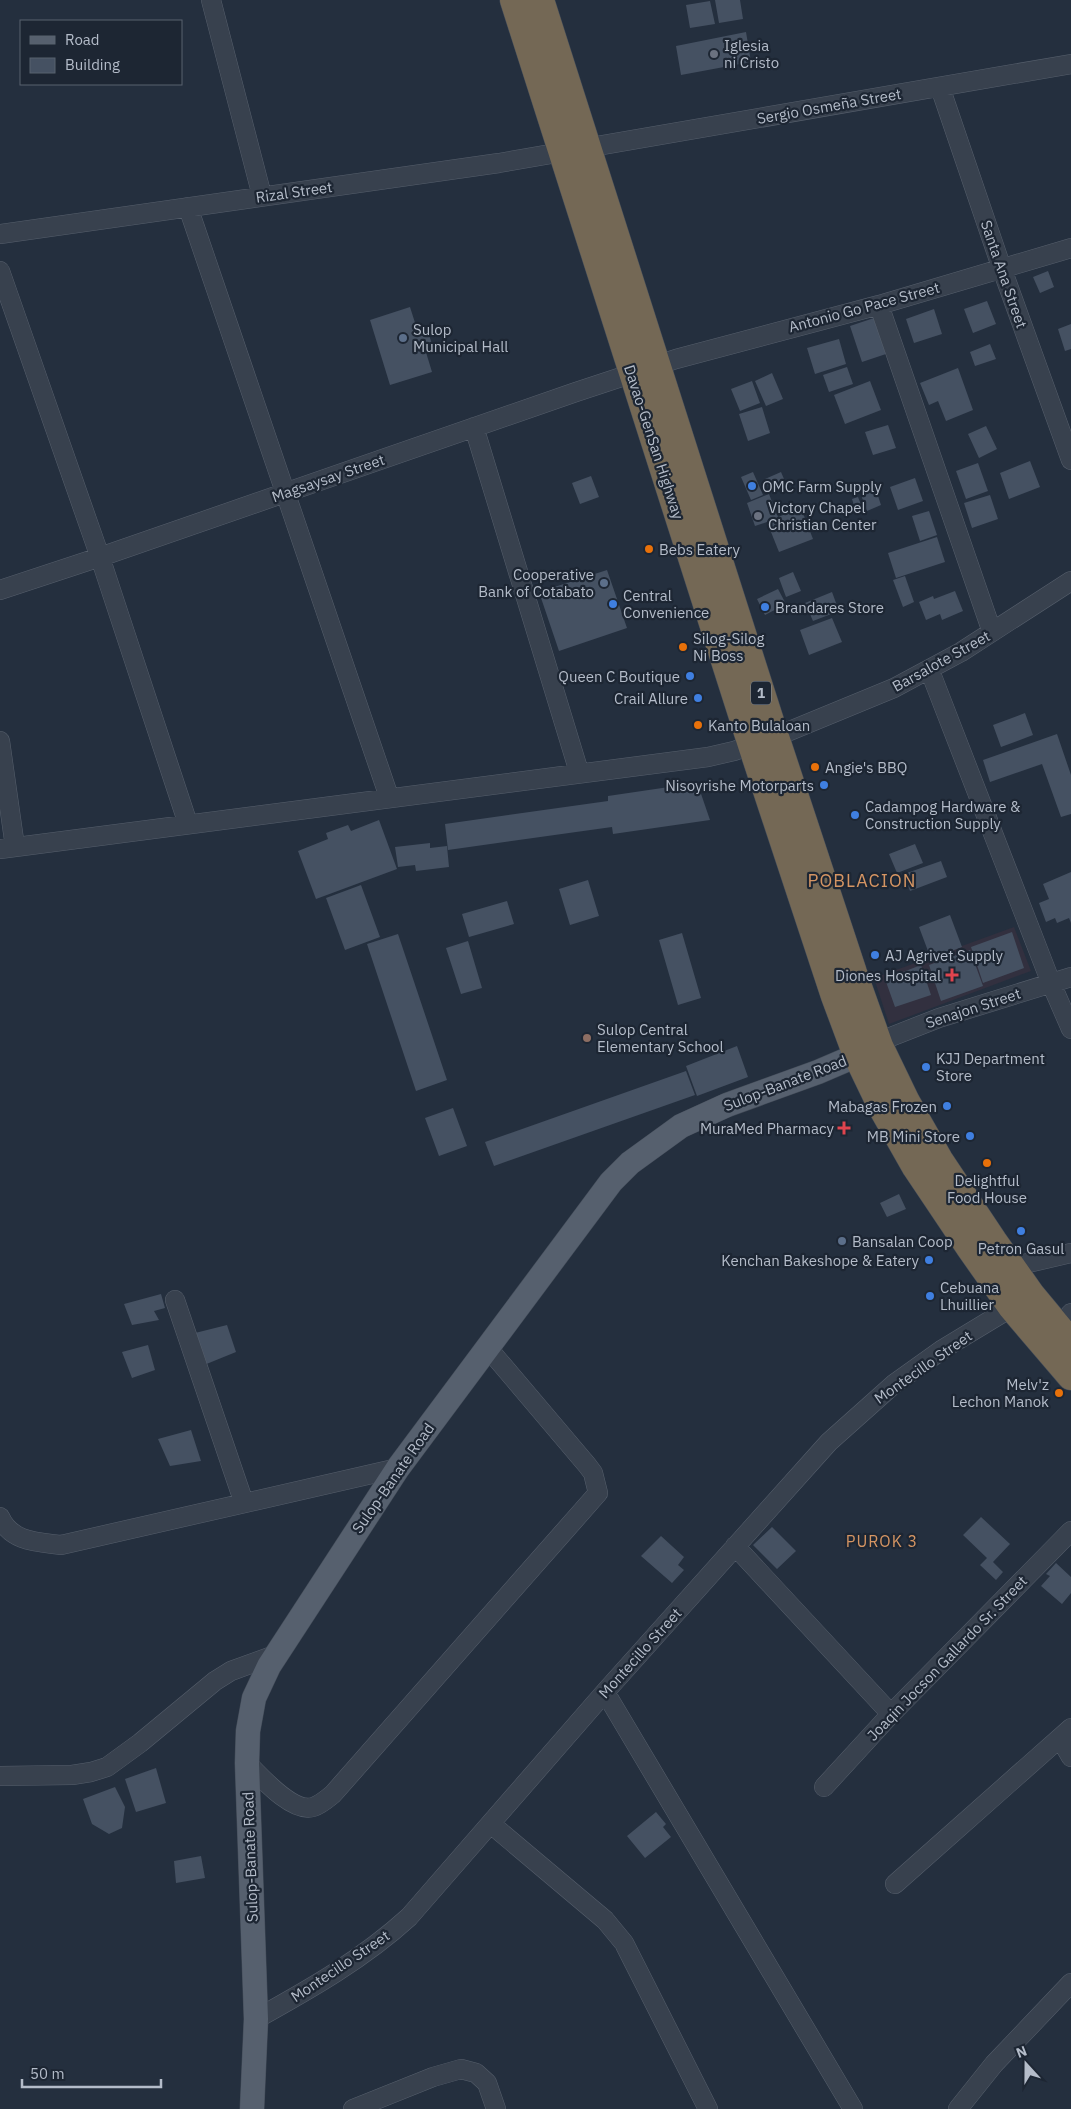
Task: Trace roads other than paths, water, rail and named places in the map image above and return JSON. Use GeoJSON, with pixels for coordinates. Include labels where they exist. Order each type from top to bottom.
{"type":"FeatureCollection","features":[{"type":"Feature","properties":{"kind":"highway","name":"Davao-GenSan Highway"},"geometry":{"type":"LineString","coordinates":[[514,0],[574,150],[763,741],[853,973],[868,1050],[882,1108],[916,1167],[971,1249],[1022,1301],[1071,1376]]}},
{"type":"Feature","properties":{"kind":"highway","name":"Davao-GenSan Highway"},"geometry":{"type":"LineString","coordinates":[[540,0],[574,150]]}},
{"type":"Feature","properties":{"kind":"highway","name":"Davao-GenSan Highway"},"geometry":{"type":"LineString","coordinates":[[868,1050],[906,1102],[939,1160],[1011,1267],[1022,1301],[1067,1329]]}},
{"type":"Feature","properties":{"kind":"main road","name":"Sulop-Banate Road"},"geometry":{"type":"LineString","coordinates":[[252,2109],[256,2019],[247,1764],[248,1731],[254,1698],[276,1655],[398,1468],[611,1182],[630,1163],[659,1140],[702,1115],[818,1072],[868,1050]]}},
{"type":"Feature","properties":{"kind":"street"},"geometry":{"type":"LineString","coordinates":[[211,0],[262,196]]}},
{"type":"Feature","properties":{"kind":"street","name":"Sergio Osmeña Street"},"geometry":{"type":"LineString","coordinates":[[574,150],[1071,64]]}},
{"type":"Feature","properties":{"kind":"street","name":"Santa Ana Street"},"geometry":{"type":"LineString","coordinates":[[940,87],[1002,269],[1071,460]]}},
{"type":"Feature","properties":{"kind":"street","name":"Rizal Street"},"geometry":{"type":"LineString","coordinates":[[0,234],[574,150]]}},
{"type":"Feature","properties":{"kind":"street"},"geometry":{"type":"LineString","coordinates":[[188,207],[389,797]]}},
{"type":"Feature","properties":{"kind":"street","name":"Antonio Go Pace Street"},"geometry":{"type":"LineString","coordinates":[[644,369],[719,346],[879,305],[1071,248]]}},
{"type":"Feature","properties":{"kind":"street"},"geometry":{"type":"LineString","coordinates":[[0,271],[100,558],[188,824]]}},
{"type":"Feature","properties":{"kind":"street"},"geometry":{"type":"LineString","coordinates":[[879,305],[992,632]]}},
{"type":"Feature","properties":{"kind":"street","name":"Magsaysay Street"},"geometry":{"type":"LineString","coordinates":[[0,590],[100,558],[285,492],[644,369]]}},
{"type":"Feature","properties":{"kind":"street"},"geometry":{"type":"LineString","coordinates":[[474,427],[579,772]]}},
{"type":"Feature","properties":{"kind":"street","name":"Barsalote Street"},"geometry":{"type":"LineString","coordinates":[[8,848],[579,772],[708,757],[763,741],[894,688],[930,670],[1071,580]]}},
{"type":"Feature","properties":{"kind":"street"},"geometry":{"type":"LineString","coordinates":[[930,670],[1071,1030]]}},
{"type":"Feature","properties":{"kind":"street"},"geometry":{"type":"LineString","coordinates":[[0,741],[8,848]]}},
{"type":"Feature","properties":{"kind":"street","name":"Senajon Street"},"geometry":{"type":"LineString","coordinates":[[868,1050],[888,1038],[931,1021],[1071,977]]}},
{"type":"Feature","properties":{"kind":"street"},"geometry":{"type":"LineString","coordinates":[[1011,1267],[1071,1253]]}},
{"type":"Feature","properties":{"kind":"street"},"geometry":{"type":"LineString","coordinates":[[175,1300],[244,1503]]}},
{"type":"Feature","properties":{"kind":"street","name":"Montecillo Street"},"geometry":{"type":"LineString","coordinates":[[256,2019],[322,1982],[386,1938],[409,1916],[605,1692],[829,1442],[858,1414],[894,1384],[944,1349],[1022,1301]]}},
{"type":"Feature","properties":{"kind":"street"},"geometry":{"type":"LineString","coordinates":[[247,1764],[288,1801],[301,1808],[313,1807],[333,1794],[598,1492],[593,1473],[587,1465],[487,1347]]}},
{"type":"Feature","properties":{"kind":"street"},"geometry":{"type":"LineString","coordinates":[[0,1517],[12,1534],[28,1541],[61,1545],[398,1468]]}},
{"type":"Feature","properties":{"kind":"street","name":"Joaqin Jocson Gallardo Sr. Street"},"geometry":{"type":"LineString","coordinates":[[824,1787],[891,1714],[1071,1531]]}},
{"type":"Feature","properties":{"kind":"street"},"geometry":{"type":"LineString","coordinates":[[735,1546],[891,1714]]}},
{"type":"Feature","properties":{"kind":"street"},"geometry":{"type":"LineString","coordinates":[[0,1776],[72,1775],[92,1772],[107,1767],[140,1743],[214,1680],[231,1671],[276,1655]]}},
{"type":"Feature","properties":{"kind":"street"},"geometry":{"type":"LineString","coordinates":[[605,1692],[853,2109]]}},
{"type":"Feature","properties":{"kind":"street"},"geometry":{"type":"LineString","coordinates":[[894,1884],[1066,1733],[1071,1757]]}},
{"type":"Feature","properties":{"kind":"street"},"geometry":{"type":"LineString","coordinates":[[491,1824],[605,1920],[624,1943],[708,2109]]}},
{"type":"Feature","properties":{"kind":"street"},"geometry":{"type":"LineString","coordinates":[[958,2109],[994,2064],[1071,1983]]}},
{"type":"Feature","properties":{"kind":"street"},"geometry":{"type":"LineString","coordinates":[[361,2107],[433,2077],[461,2069],[476,2073],[487,2083],[496,2109]]}},
{"type":"Feature","properties":{"kind":"place","name":"Iglesia ni Cristo"},"geometry":{"type":"Point","coordinates":[714,54]}},
{"type":"Feature","properties":{"kind":"place","name":"Sulop Municipal Hall"},"geometry":{"type":"Point","coordinates":[403,338]}},
{"type":"Feature","properties":{"kind":"place","name":"OMC Farm Supply"},"geometry":{"type":"Point","coordinates":[752,486]}},
{"type":"Feature","properties":{"kind":"place","name":"Victory Chapel Christian Center"},"geometry":{"type":"Point","coordinates":[758,516]}},
{"type":"Feature","properties":{"kind":"place","name":"Bebs Eatery"},"geometry":{"type":"Point","coordinates":[649,549]}},
{"type":"Feature","properties":{"kind":"place","name":"Cooperative Bank of Cotabato"},"geometry":{"type":"Point","coordinates":[604,583]}},
{"type":"Feature","properties":{"kind":"place","name":"Central Convenience"},"geometry":{"type":"Point","coordinates":[613,604]}},
{"type":"Feature","properties":{"kind":"place","name":"Brandares Store"},"geometry":{"type":"Point","coordinates":[765,607]}},
{"type":"Feature","properties":{"kind":"place","name":"Silog-Silog Ni Boss"},"geometry":{"type":"Point","coordinates":[683,647]}},
{"type":"Feature","properties":{"kind":"place","name":"Queen C Boutique"},"geometry":{"type":"Point","coordinates":[690,676]}},
{"type":"Feature","properties":{"kind":"place","name":"Crail Allure"},"geometry":{"type":"Point","coordinates":[698,698]}},
{"type":"Feature","properties":{"kind":"place","name":"Kanto Bulaloan"},"geometry":{"type":"Point","coordinates":[698,725]}},
{"type":"Feature","properties":{"kind":"place","name":"Angie's BBQ"},"geometry":{"type":"Point","coordinates":[815,767]}},
{"type":"Feature","properties":{"kind":"place","name":"Nisoyrishe Motorparts"},"geometry":{"type":"Point","coordinates":[824,785]}},
{"type":"Feature","properties":{"kind":"place","name":"Cadampog Hardware & Construction Supply"},"geometry":{"type":"Point","coordinates":[855,815]}},
{"type":"Feature","properties":{"kind":"place","name":"AJ Agrivet Supply"},"geometry":{"type":"Point","coordinates":[875,955]}},
{"type":"Feature","properties":{"kind":"place","name":"Diones Hospital"},"geometry":{"type":"Point","coordinates":[952,975]}},
{"type":"Feature","properties":{"kind":"place","name":"Sulop Central Elementary School"},"geometry":{"type":"Point","coordinates":[587,1038]}},
{"type":"Feature","properties":{"kind":"place","name":"KJJ Department Store"},"geometry":{"type":"Point","coordinates":[926,1067]}},
{"type":"Feature","properties":{"kind":"place","name":"Mabagas Frozen"},"geometry":{"type":"Point","coordinates":[947,1106]}},
{"type":"Feature","properties":{"kind":"place","name":"MuraMed Pharmacy"},"geometry":{"type":"Point","coordinates":[844,1128]}},
{"type":"Feature","properties":{"kind":"place","name":"MB Mini Store"},"geometry":{"type":"Point","coordinates":[970,1136]}},
{"type":"Feature","properties":{"kind":"place","name":"Delightful Food House"},"geometry":{"type":"Point","coordinates":[987,1163]}},
{"type":"Feature","properties":{"kind":"place","name":"Petron Gasul"},"geometry":{"type":"Point","coordinates":[1021,1231]}},
{"type":"Feature","properties":{"kind":"place","name":"Bansalan Coop"},"geometry":{"type":"Point","coordinates":[842,1241]}},
{"type":"Feature","properties":{"kind":"place","name":"Kenchan Bakeshope & Eatery"},"geometry":{"type":"Point","coordinates":[929,1260]}},
{"type":"Feature","properties":{"kind":"place","name":"Cebuana Lhuillier"},"geometry":{"type":"Point","coordinates":[930,1296]}},
{"type":"Feature","properties":{"kind":"place","name":"Melv'z Lechon Manok"},"geometry":{"type":"Point","coordinates":[1059,1393]}},
{"type":"Feature","properties":{"kind":"district","name":"POBLACION"},"geometry":{"type":"Point","coordinates":[862,880]}},
{"type":"Feature","properties":{"kind":"district","name":"PUROK 3"},"geometry":{"type":"Point","coordinates":[882,1541]}}]}
